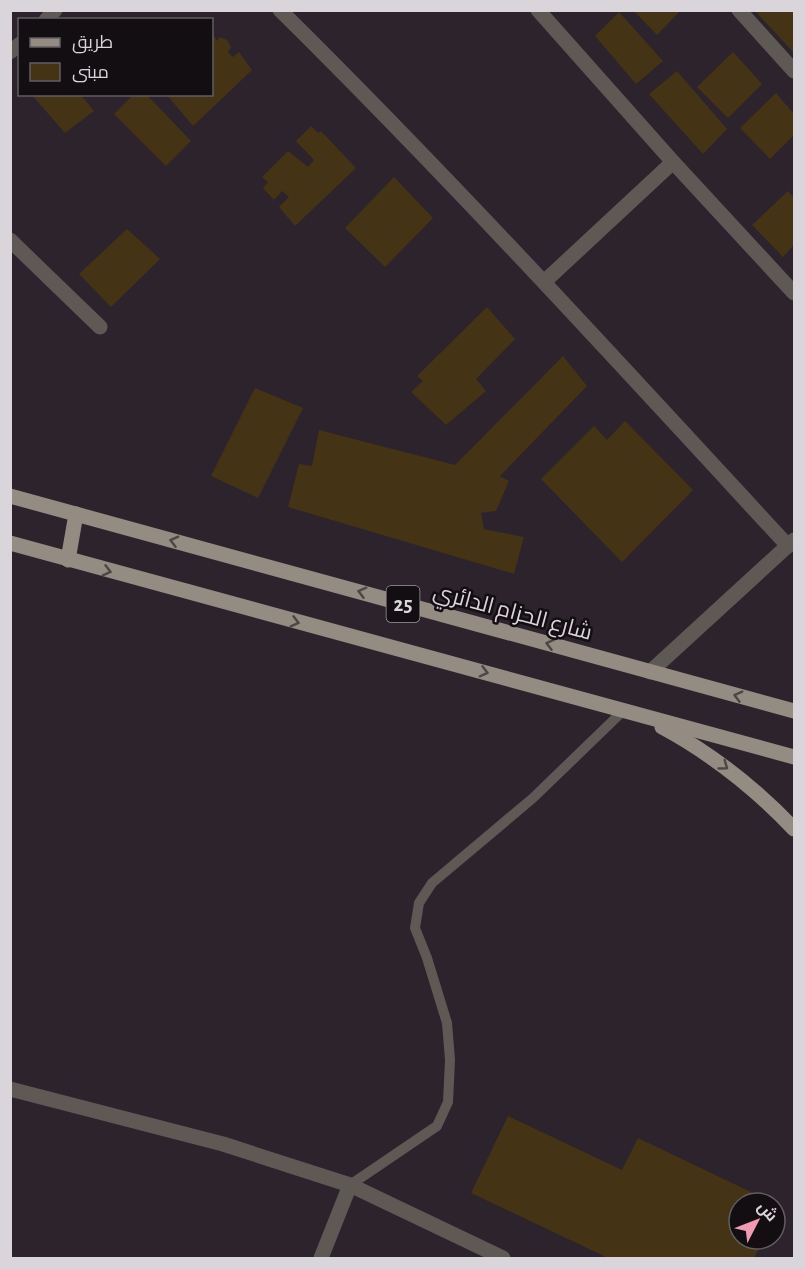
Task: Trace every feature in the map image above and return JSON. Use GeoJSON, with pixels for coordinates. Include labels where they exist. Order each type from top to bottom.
{"type":"FeatureCollection","features":[{"type":"Feature","properties":{"kind":"main road","name":"شارع الحزام الدائري"},"geometry":{"type":"LineString","coordinates":[[10,496],[795,711]]}},
{"type":"Feature","properties":{"kind":"main road"},"geometry":{"type":"LineString","coordinates":[[68,560],[76,514]]}},
{"type":"Feature","properties":{"kind":"main road","name":"25"},"geometry":{"type":"LineString","coordinates":[[10,543],[795,757]]}},
{"type":"Feature","properties":{"kind":"main road"},"geometry":{"type":"LineString","coordinates":[[631,712],[695,745],[747,783],[795,829]]}},
{"type":"Feature","properties":{"kind":"street"},"geometry":{"type":"LineString","coordinates":[[279,10],[354,84],[791,543],[650,672]]}},
{"type":"Feature","properties":{"kind":"street"},"geometry":{"type":"LineString","coordinates":[[538,10],[673,162],[795,293]]}},
{"type":"Feature","properties":{"kind":"street"},"geometry":{"type":"LineString","coordinates":[[740,10],[795,71]]}},
{"type":"Feature","properties":{"kind":"street"},"geometry":{"type":"LineString","coordinates":[[544,282],[673,162]]}},
{"type":"Feature","properties":{"kind":"street"},"geometry":{"type":"LineString","coordinates":[[10,240],[100,327]]}},
{"type":"Feature","properties":{"kind":"street"},"geometry":{"type":"LineString","coordinates":[[10,1089],[223,1144],[350,1185],[503,1258]]}},
{"type":"Feature","properties":{"kind":"street"},"geometry":{"type":"LineString","coordinates":[[321,1258],[350,1185]]}},
{"type":"Feature","properties":{"kind":"lane"},"geometry":{"type":"LineString","coordinates":[[350,1185],[436,1126],[448,1102],[450,1060],[447,1023],[415,928],[419,903],[432,884],[631,712]]}},
{"type":"Feature","properties":{"kind":"building"},"geometry":{"type":"Polygon","coordinates":[[[633,10],[681,10],[657,35],[633,10]]]}},
{"type":"Feature","properties":{"kind":"building"},"geometry":{"type":"Polygon","coordinates":[[[754,10],[794,10],[794,53],[754,10]]]}},
{"type":"Feature","properties":{"kind":"building"},"geometry":{"type":"Polygon","coordinates":[[[619,12],[663,61],[636,84],[595,36],[619,12]]]}},
{"type":"Feature","properties":{"kind":"building"},"geometry":{"type":"Polygon","coordinates":[[[213,37],[217,41],[220,37],[227,40],[231,47],[228,52],[233,57],[239,52],[252,70],[193,126],[168,96],[213,96],[213,37]]]}},
{"type":"Feature","properties":{"kind":"building"},"geometry":{"type":"Polygon","coordinates":[[[733,52],[762,84],[728,118],[697,87],[733,52]]]}},
{"type":"Feature","properties":{"kind":"building"},"geometry":{"type":"Polygon","coordinates":[[[677,71],[727,129],[703,154],[649,94],[677,71]]]}},
{"type":"Feature","properties":{"kind":"building"},"geometry":{"type":"Polygon","coordinates":[[[776,93],[794,114],[794,135],[770,159],[740,128],[776,93]]]}},
{"type":"Feature","properties":{"kind":"building"},"geometry":{"type":"Polygon","coordinates":[[[33,96],[82,96],[94,111],[65,133],[33,96]]]}},
{"type":"Feature","properties":{"kind":"building"},"geometry":{"type":"Polygon","coordinates":[[[132,96],[148,96],[191,141],[166,166],[114,114],[132,96]]]}},
{"type":"Feature","properties":{"kind":"building"},"geometry":{"type":"Polygon","coordinates":[[[311,126],[318,133],[321,131],[356,168],[295,226],[279,207],[289,197],[282,191],[274,200],[263,188],[268,182],[262,177],[288,151],[308,167],[314,160],[296,141],[311,126]]]}},
{"type":"Feature","properties":{"kind":"building"},"geometry":{"type":"Polygon","coordinates":[[[394,177],[433,218],[385,267],[345,228],[394,177]]]}},
{"type":"Feature","properties":{"kind":"building"},"geometry":{"type":"Polygon","coordinates":[[[788,191],[794,198],[794,245],[783,257],[752,225],[788,191]]]}},
{"type":"Feature","properties":{"kind":"building"},"geometry":{"type":"Polygon","coordinates":[[[127,229],[160,259],[111,307],[79,274],[127,229]]]}},
{"type":"Feature","properties":{"kind":"building"},"geometry":{"type":"Polygon","coordinates":[[[487,307],[515,339],[476,379],[486,391],[446,425],[411,392],[423,381],[417,376],[487,307]]]}},
{"type":"Feature","properties":{"kind":"building"},"geometry":{"type":"Polygon","coordinates":[[[563,356],[587,386],[500,476],[509,481],[496,511],[481,513],[484,529],[524,537],[514,574],[288,507],[299,464],[312,466],[319,430],[455,465],[563,356]]]}},
{"type":"Feature","properties":{"kind":"building"},"geometry":{"type":"Polygon","coordinates":[[[255,388],[303,408],[258,498],[211,476],[255,388]]]}},
{"type":"Feature","properties":{"kind":"building"},"geometry":{"type":"Polygon","coordinates":[[[625,421],[693,490],[622,562],[541,479],[594,426],[607,440],[625,421]]]}},
{"type":"Feature","properties":{"kind":"building"},"geometry":{"type":"Polygon","coordinates":[[[508,1116],[622,1170],[638,1138],[749,1191],[727,1191],[727,1251],[758,1251],[754,1258],[608,1258],[471,1193],[508,1116]]]}}]}
